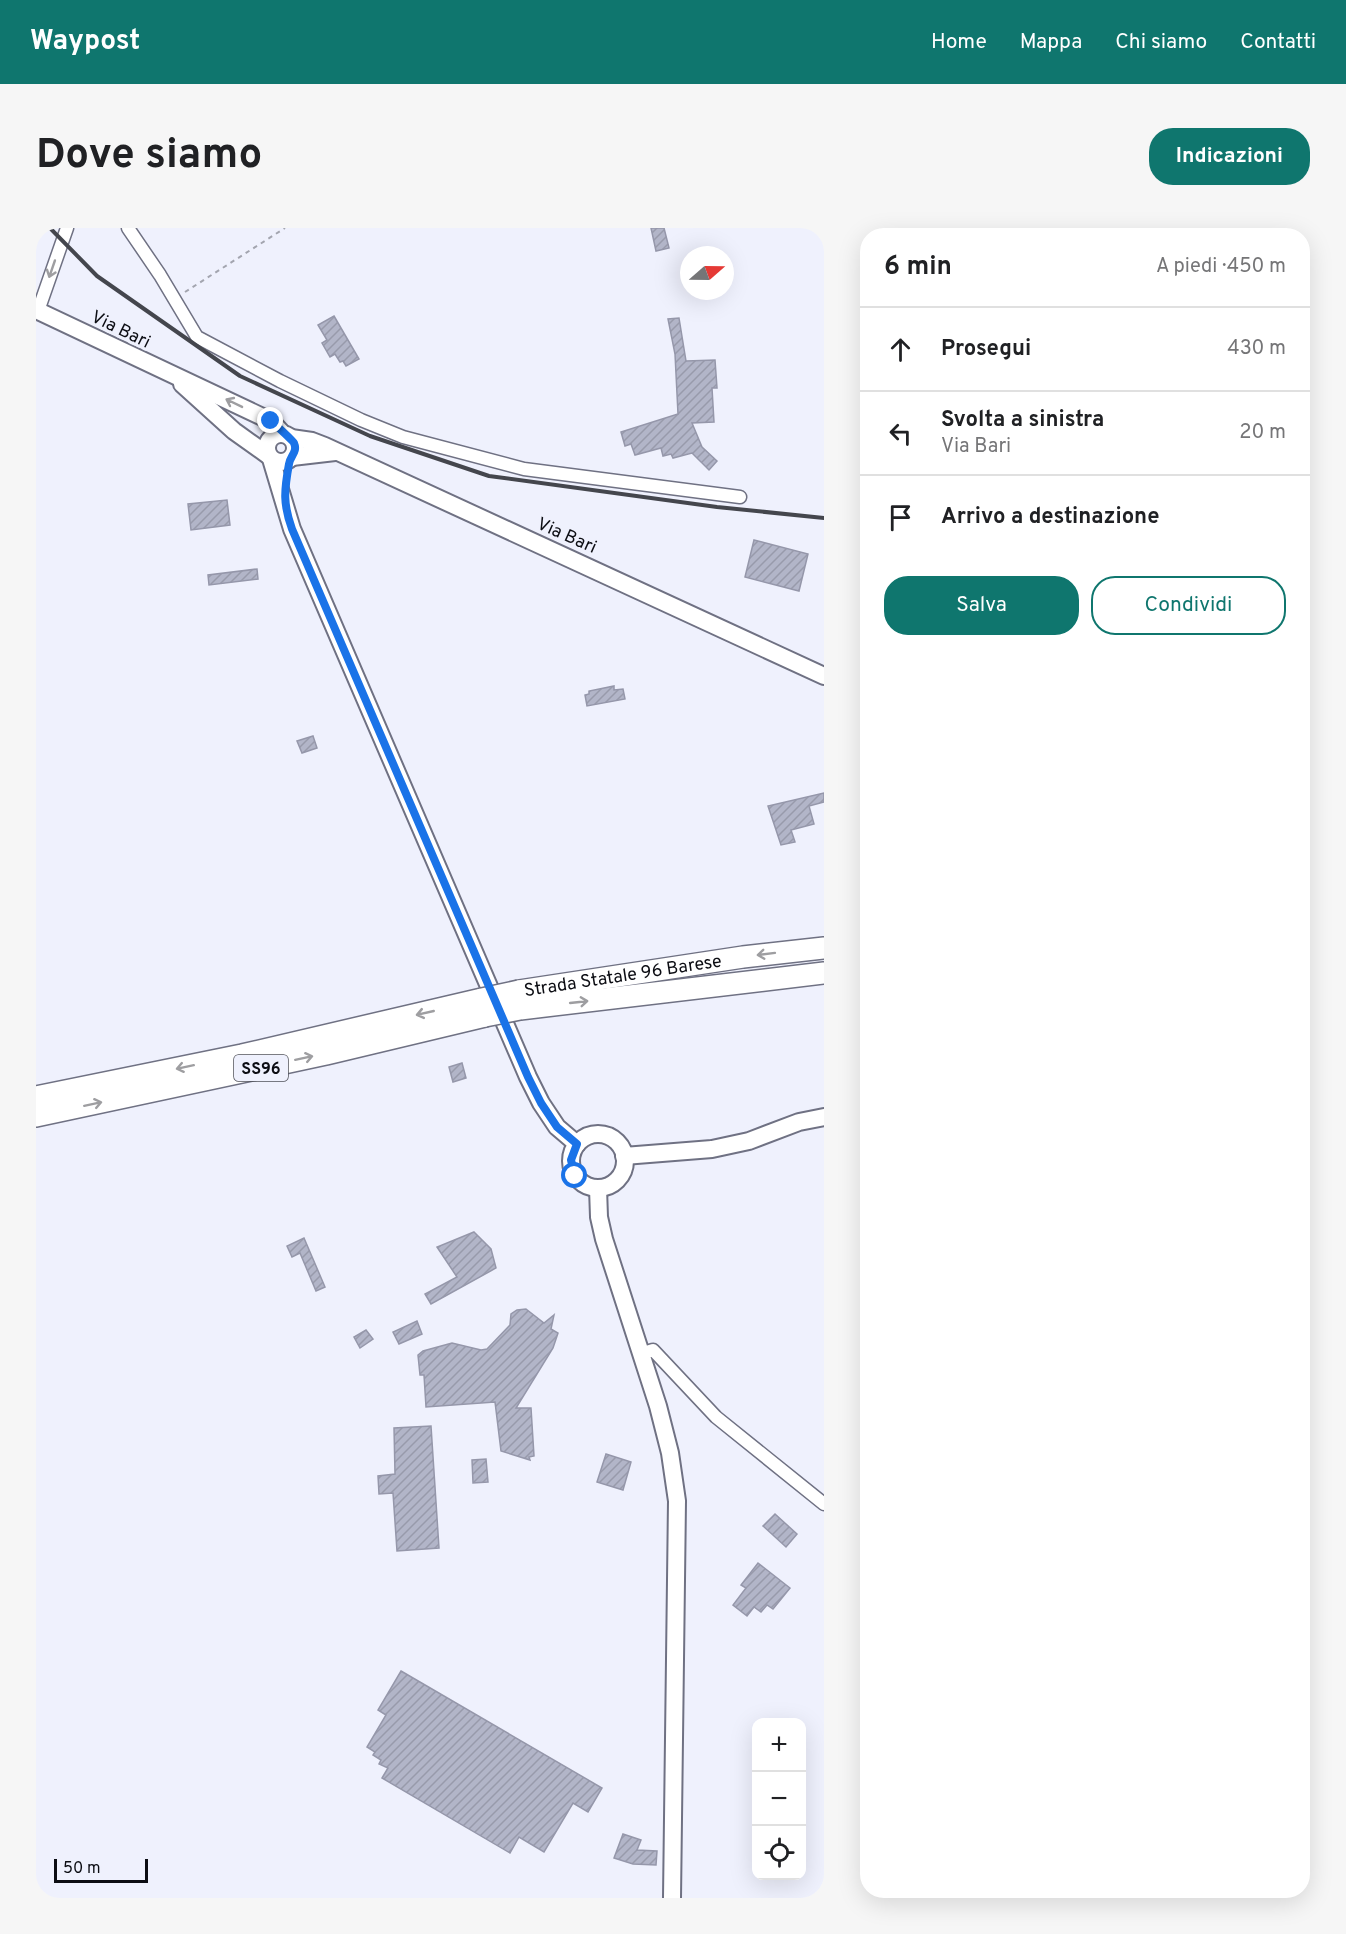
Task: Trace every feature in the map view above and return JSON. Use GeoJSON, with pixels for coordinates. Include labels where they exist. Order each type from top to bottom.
{"type":"FeatureCollection","features":[{"type":"Feature","properties":{"kind":"highway","name":"Strada Statale 96 Barese"},"geometry":{"type":"LineString","coordinates":[[36,1097],[743,957],[824,948]]}},
{"type":"Feature","properties":{"kind":"highway","name":"Strada Statale 96 Barese"},"geometry":{"type":"LineString","coordinates":[[520,1000],[820,974]]}},
{"type":"Feature","properties":{"kind":"highway","name":"Strada Statale 96 Barese"},"geometry":{"type":"LineString","coordinates":[[36,1116],[326,1054],[484,1008]]}},
{"type":"Feature","properties":{"kind":"main road","name":"Via Bari"},"geometry":{"type":"LineString","coordinates":[[37,310],[271,421],[287,436],[312,441],[824,675]]}},
{"type":"Feature","properties":{"kind":"main road"},"geometry":{"type":"LineString","coordinates":[[172,376],[234,431],[280,463],[291,459],[336,452]]}},
{"type":"Feature","properties":{"kind":"main road"},"geometry":{"type":"LineString","coordinates":[[284,505],[291,459],[296,449],[287,436],[274,436],[268,442],[270,457],[284,505],[296,540],[528,1077],[557,1127],[577,1144]]}},
{"type":"Feature","properties":{"kind":"main road"},"geometry":{"type":"LineString","coordinates":[[624,1156],[722,1147],[748,1141],[799,1122],[824,1117]]}},
{"type":"Feature","properties":{"kind":"main road"},"geometry":{"type":"LineString","coordinates":[[600,1134],[616,1141],[624,1156],[621,1174],[615,1182],[607,1186],[598,1188],[581,1182],[572,1168],[571,1160],[577,1144],[583,1138],[600,1134]]}},
{"type":"Feature","properties":{"kind":"main road"},"geometry":{"type":"LineString","coordinates":[[598,1188],[599,1217],[604,1239],[658,1406],[677,1502],[672,1898]]}},
{"type":"Feature","properties":{"kind":"street"},"geometry":{"type":"LineString","coordinates":[[37,310],[67,228]]}},
{"type":"Feature","properties":{"kind":"street"},"geometry":{"type":"LineString","coordinates":[[128,228],[160,275],[197,337],[361,420],[403,436],[524,469],[740,497]]}},
{"type":"Feature","properties":{"kind":"street"},"geometry":{"type":"LineString","coordinates":[[640,1354],[653,1350],[716,1417],[824,1504]]}},
{"type":"Feature","properties":{"kind":"path"},"geometry":{"type":"LineString","coordinates":[[171,294],[187,292],[285,228]]}},
{"type":"Feature","properties":{"kind":"building"},"geometry":{"type":"Polygon","coordinates":[[[651,228],[664,228],[669,248],[656,251],[651,228]]]}},
{"type":"Feature","properties":{"kind":"building"},"geometry":{"type":"Polygon","coordinates":[[[334,316],[359,359],[346,366],[335,354],[330,357],[322,343],[327,340],[318,325],[334,316]]]}},
{"type":"Feature","properties":{"kind":"building"},"geometry":{"type":"Polygon","coordinates":[[[679,318],[686,361],[715,360],[717,388],[712,388],[714,422],[692,423],[702,447],[717,461],[709,470],[692,453],[673,458],[671,454],[663,456],[661,448],[635,455],[631,444],[625,446],[621,432],[678,414],[675,354],[668,319],[679,318]]]}},
{"type":"Feature","properties":{"kind":"building"},"geometry":{"type":"Polygon","coordinates":[[[227,500],[230,525],[191,530],[188,504],[227,500]]]}},
{"type":"Feature","properties":{"kind":"building"},"geometry":{"type":"Polygon","coordinates":[[[754,540],[808,554],[799,591],[745,577],[754,540]]]}},
{"type":"Feature","properties":{"kind":"building"},"geometry":{"type":"Polygon","coordinates":[[[257,569],[258,579],[209,585],[208,575],[257,569]]]}},
{"type":"Feature","properties":{"kind":"building"},"geometry":{"type":"Polygon","coordinates":[[[614,686],[614,690],[623,689],[625,699],[587,706],[585,695],[589,694],[589,691],[614,686]]]}},
{"type":"Feature","properties":{"kind":"building"},"geometry":{"type":"Polygon","coordinates":[[[313,736],[317,748],[302,753],[297,741],[313,736]]]}},
{"type":"Feature","properties":{"kind":"building"},"geometry":{"type":"Polygon","coordinates":[[[824,793],[824,802],[809,806],[814,824],[791,830],[795,842],[781,845],[768,806],[824,793]]]}},
{"type":"Feature","properties":{"kind":"building"},"geometry":{"type":"Polygon","coordinates":[[[462,1063],[466,1078],[453,1082],[449,1067],[462,1063]]]}},
{"type":"Feature","properties":{"kind":"building"},"geometry":{"type":"Polygon","coordinates":[[[474,1232],[491,1249],[496,1268],[431,1304],[425,1294],[457,1277],[437,1247],[474,1232]]]}},
{"type":"Feature","properties":{"kind":"building"},"geometry":{"type":"Polygon","coordinates":[[[304,1238],[325,1287],[316,1291],[300,1253],[292,1257],[287,1246],[304,1238]]]}},
{"type":"Feature","properties":{"kind":"building"},"geometry":{"type":"Polygon","coordinates":[[[526,1309],[544,1323],[554,1315],[551,1329],[558,1333],[553,1348],[516,1408],[531,1408],[534,1456],[529,1457],[530,1460],[501,1451],[495,1402],[426,1407],[424,1375],[420,1375],[418,1355],[423,1351],[452,1343],[481,1350],[487,1349],[510,1325],[511,1314],[517,1310],[526,1309]]]}},
{"type":"Feature","properties":{"kind":"building"},"geometry":{"type":"Polygon","coordinates":[[[417,1321],[422,1334],[399,1344],[393,1332],[417,1321]]]}},
{"type":"Feature","properties":{"kind":"building"},"geometry":{"type":"Polygon","coordinates":[[[366,1330],[373,1339],[360,1348],[354,1337],[366,1330]]]}},
{"type":"Feature","properties":{"kind":"building"},"geometry":{"type":"Polygon","coordinates":[[[431,1426],[439,1548],[397,1551],[393,1493],[379,1494],[378,1476],[395,1474],[394,1428],[431,1426]]]}},
{"type":"Feature","properties":{"kind":"building"},"geometry":{"type":"Polygon","coordinates":[[[606,1454],[631,1462],[623,1490],[597,1482],[606,1454]]]}},
{"type":"Feature","properties":{"kind":"building"},"geometry":{"type":"Polygon","coordinates":[[[486,1459],[488,1482],[473,1483],[472,1460],[486,1459]]]}},
{"type":"Feature","properties":{"kind":"building"},"geometry":{"type":"Polygon","coordinates":[[[775,1514],[797,1534],[786,1547],[763,1526],[775,1514]]]}},
{"type":"Feature","properties":{"kind":"building"},"geometry":{"type":"Polygon","coordinates":[[[758,1563],[790,1588],[773,1609],[767,1605],[761,1612],[754,1607],[747,1616],[733,1605],[746,1588],[741,1585],[758,1563]]]}},
{"type":"Feature","properties":{"kind":"building"},"geometry":{"type":"Polygon","coordinates":[[[401,1671],[602,1788],[588,1812],[573,1803],[544,1852],[519,1837],[510,1853],[382,1778],[388,1768],[379,1764],[381,1760],[367,1747],[386,1715],[378,1710],[401,1671]]]}},
{"type":"Feature","properties":{"kind":"building"},"geometry":{"type":"Polygon","coordinates":[[[623,1834],[641,1840],[637,1850],[657,1851],[656,1865],[633,1864],[614,1858],[623,1834]]]}},
{"type":"Feature","properties":{"kind":"railway"},"geometry":{"type":"LineString","coordinates":[[50,228],[97,276],[240,376],[370,436],[489,476],[717,507],[824,518]]}},
{"type":"Feature","properties":{"kind":"route"},"geometry":{"type":"LineString","coordinates":[[271,421],[283,434],[291,438],[296,449],[289,461],[284,505],[292,529],[528,1077],[557,1127],[577,1144],[572,1151],[571,1160],[575,1176]]}}]}
